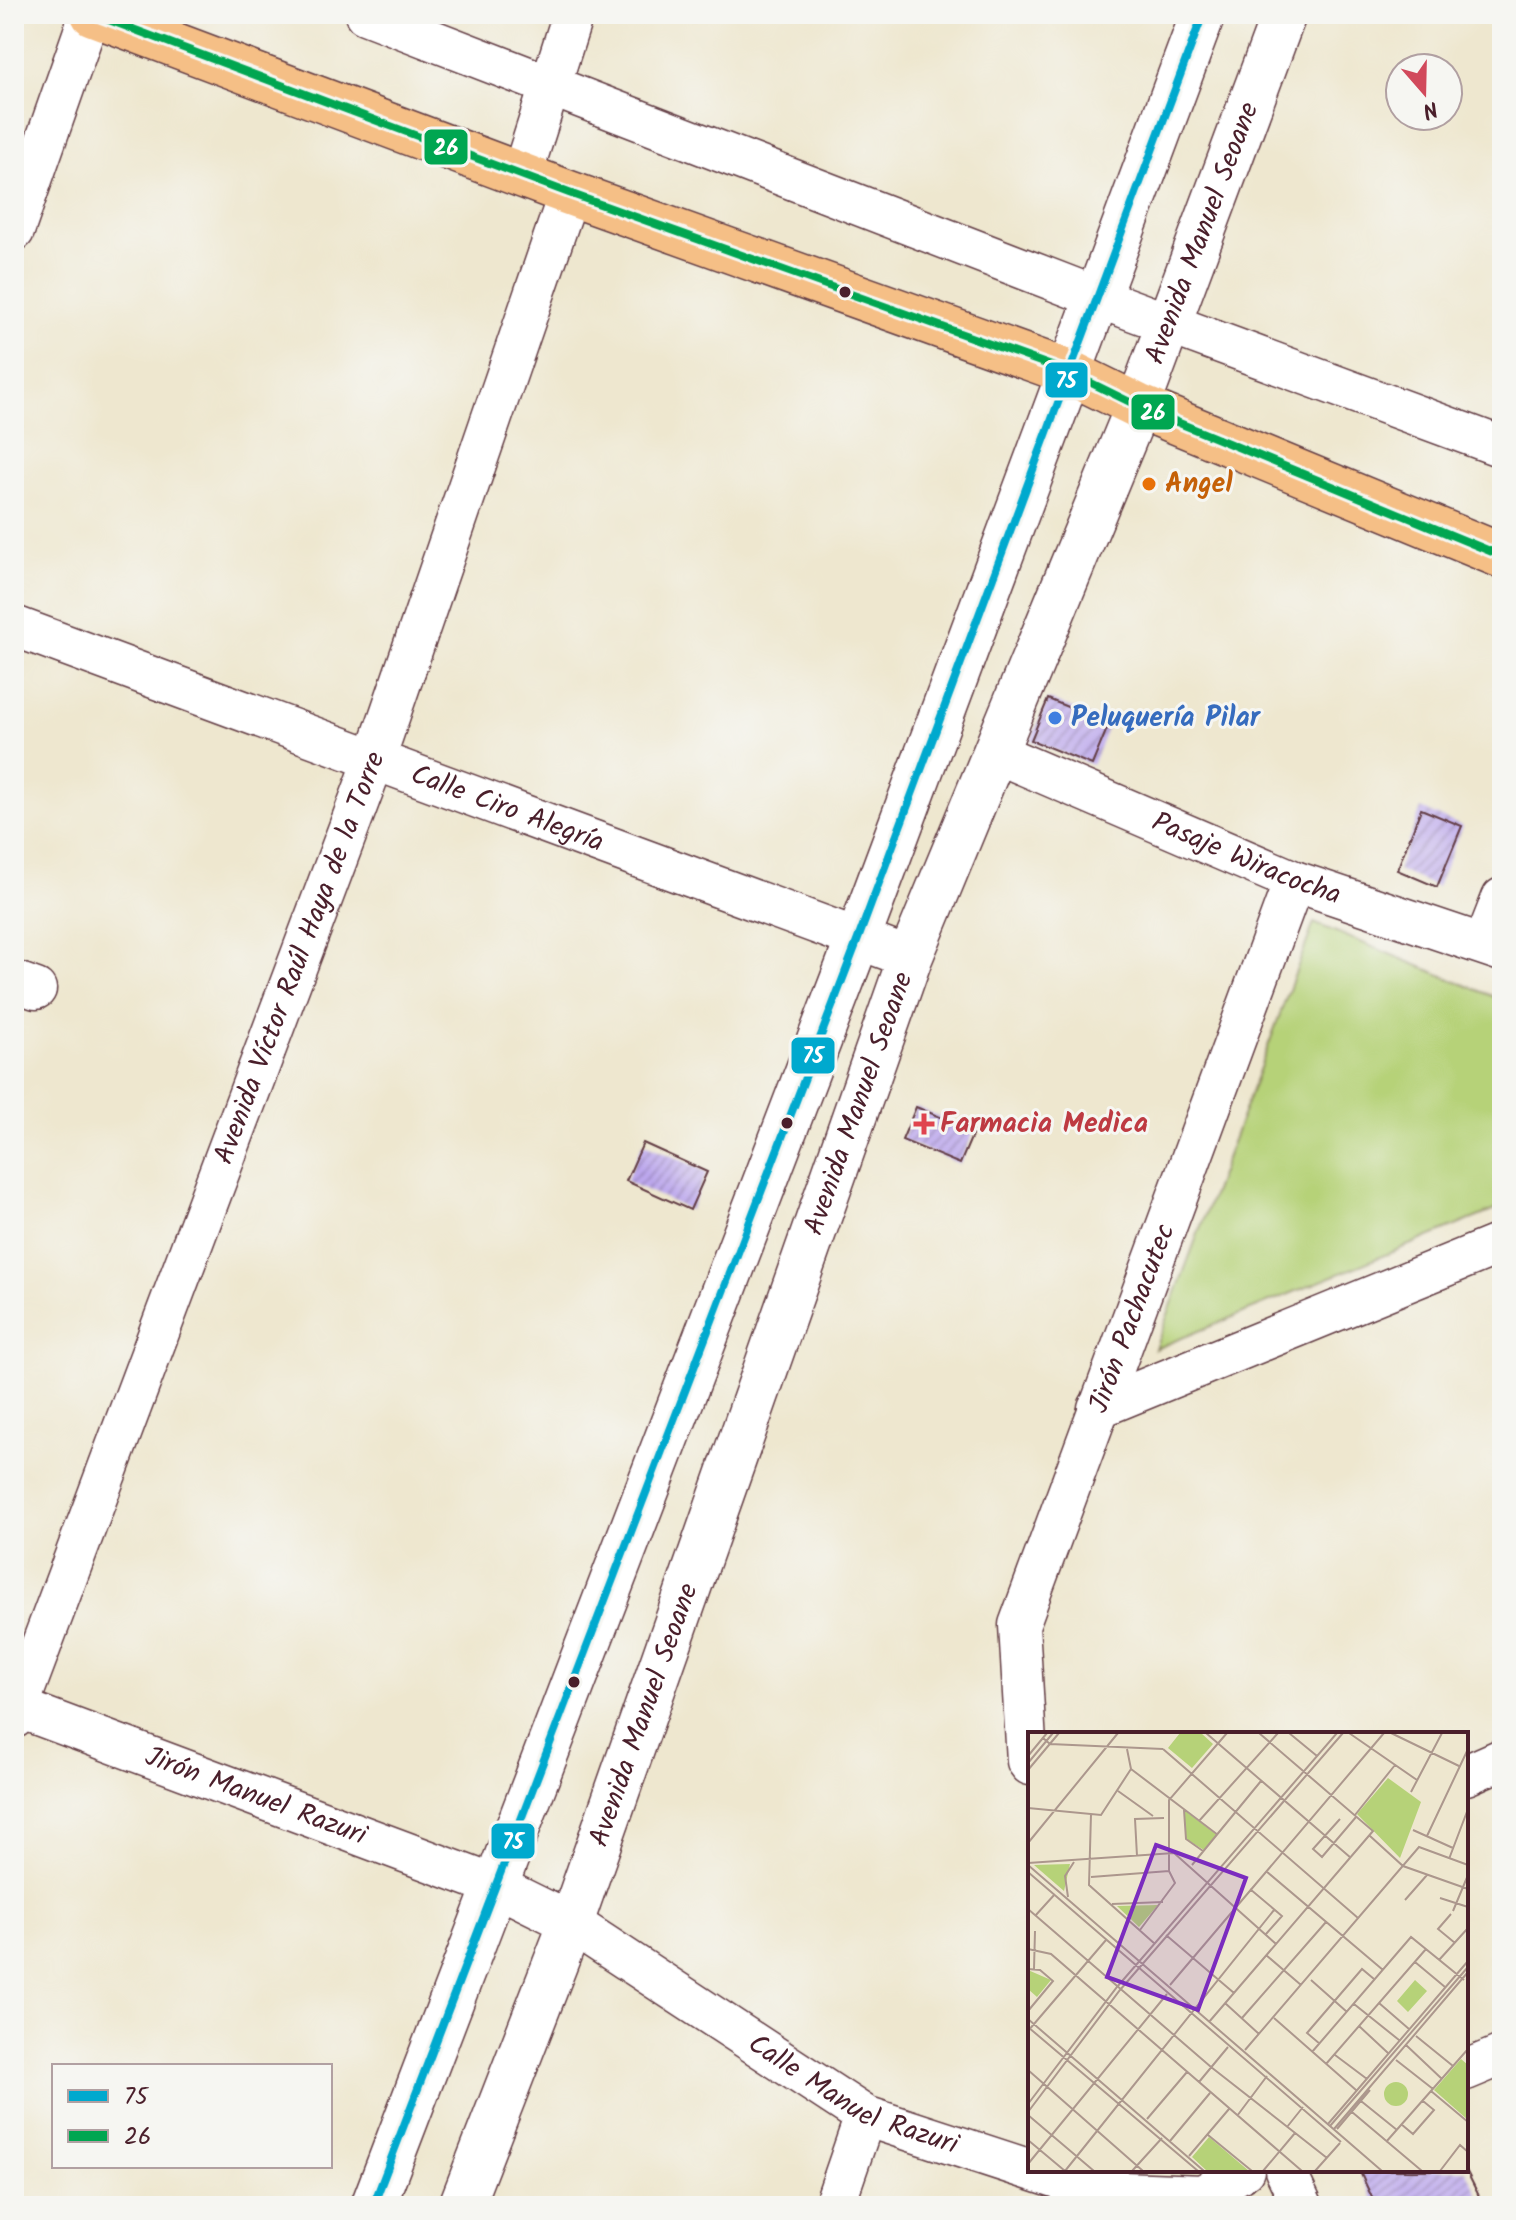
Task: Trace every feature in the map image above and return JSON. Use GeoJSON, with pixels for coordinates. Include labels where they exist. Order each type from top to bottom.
{"type":"FeatureCollection","features":[{"type":"Feature","properties":{"kind":"highway"},"geometry":{"type":"LineString","coordinates":[[91,14],[569,193],[1071,373],[1138,406],[1502,556]]}},
{"type":"Feature","properties":{"kind":"street"},"geometry":{"type":"LineString","coordinates":[[14,231],[91,14]]}},
{"type":"Feature","properties":{"kind":"street"},"geometry":{"type":"LineString","coordinates":[[365,14],[1099,298],[1502,447]]}},
{"type":"Feature","properties":{"kind":"street"},"geometry":{"type":"LineString","coordinates":[[522,174],[573,14]]}},
{"type":"Feature","properties":{"kind":"street","name":"Avenida Manuel Seoane"},"geometry":{"type":"LineString","coordinates":[[373,2206],[858,939],[1203,14]]}},
{"type":"Feature","properties":{"kind":"street","name":"Avenida Manuel Seoane"},"geometry":{"type":"LineString","coordinates":[[461,2206],[571,1923],[910,958],[1138,406],[1284,14]]}},
{"type":"Feature","properties":{"kind":"street","name":"Avenida Víctor Raúl Haya de la Torre"},"geometry":{"type":"LineString","coordinates":[[15,1711],[374,761],[569,193]]}},
{"type":"Feature","properties":{"kind":"street","name":"Calle Ciro Alegría"},"geometry":{"type":"LineString","coordinates":[[14,626],[910,958]]}},
{"type":"Feature","properties":{"kind":"street","name":"Pasaje Wiracocha"},"geometry":{"type":"LineString","coordinates":[[996,753],[1294,881],[1493,947]]}},
{"type":"Feature","properties":{"kind":"street","name":"Jirón Pachacutec"},"geometry":{"type":"LineString","coordinates":[[1028,1762],[1019,1625],[1294,881]]}},
{"type":"Feature","properties":{"kind":"street"},"geometry":{"type":"LineString","coordinates":[[1493,947],[1502,898]]}},
{"type":"Feature","properties":{"kind":"street"},"geometry":{"type":"LineString","coordinates":[[1098,1408],[1502,1243]]}},
{"type":"Feature","properties":{"kind":"street","name":"Jirón Manuel Razuri"},"geometry":{"type":"LineString","coordinates":[[15,1711],[496,1886]]}},
{"type":"Feature","properties":{"kind":"street"},"geometry":{"type":"LineString","coordinates":[[1468,1774],[1502,1759]]}},
{"type":"Feature","properties":{"kind":"street","name":"Calle Manuel Razuri"},"geometry":{"type":"LineString","coordinates":[[496,1886],[571,1923],[865,2116],[1028,2169]]}},
{"type":"Feature","properties":{"kind":"street"},"geometry":{"type":"LineString","coordinates":[[1468,2069],[1502,2055]]}},
{"type":"Feature","properties":{"kind":"street"},"geometry":{"type":"LineString","coordinates":[[834,2206],[865,2116]]}},
{"type":"Feature","properties":{"kind":"street","name":"Calle Manuel Razuri"},"geometry":{"type":"LineString","coordinates":[[1037,2172],[1095,2191],[1203,2195],[1241,2172]]}},
{"type":"Feature","properties":{"kind":"street"},"geometry":{"type":"LineString","coordinates":[[1286,2172],[1302,2206]]}},
{"type":"Feature","properties":{"kind":"green space"},"geometry":{"type":"Polygon","coordinates":[[[1314,923],[1502,1000],[1502,1207],[1155,1349],[1314,923]]]}},
{"type":"Feature","properties":{"kind":"building"},"geometry":{"type":"Polygon","coordinates":[[[1048,699],[1109,724],[1092,765],[1031,740],[1048,699]]]}},
{"type":"Feature","properties":{"kind":"building"},"geometry":{"type":"Polygon","coordinates":[[[1421,809],[1462,826],[1437,887],[1397,870],[1421,809]]]}},
{"type":"Feature","properties":{"kind":"building"},"geometry":{"type":"Polygon","coordinates":[[[916,1107],[974,1131],[960,1164],[902,1140],[916,1107]]]}},
{"type":"Feature","properties":{"kind":"building"},"geometry":{"type":"Polygon","coordinates":[[[643,1143],[707,1172],[690,1210],[626,1181],[643,1143]]]}},
{"type":"Feature","properties":{"kind":"building"},"geometry":{"type":"Polygon","coordinates":[[[1360,2172],[1467,2172],[1479,2196],[1457,2206],[1376,2206],[1360,2172]]]}},
{"type":"Feature","properties":{"kind":"transit line","name":"26"},"geometry":{"type":"LineString","coordinates":[[93,14],[569,193],[1071,373],[1138,406],[1502,556]]}},
{"type":"Feature","properties":{"kind":"transit line","name":"75"},"geometry":{"type":"LineString","coordinates":[[373,2206],[858,939],[1203,14]]}},
{"type":"Feature","properties":{"kind":"place","name":"Angel"},"geometry":{"type":"Point","coordinates":[1149,484]}},
{"type":"Feature","properties":{"kind":"place","name":"Peluquería Pilar"},"geometry":{"type":"Point","coordinates":[1055,718]}},
{"type":"Feature","properties":{"kind":"place","name":"Farmacia Medica"},"geometry":{"type":"Point","coordinates":[924,1124]}}]}
